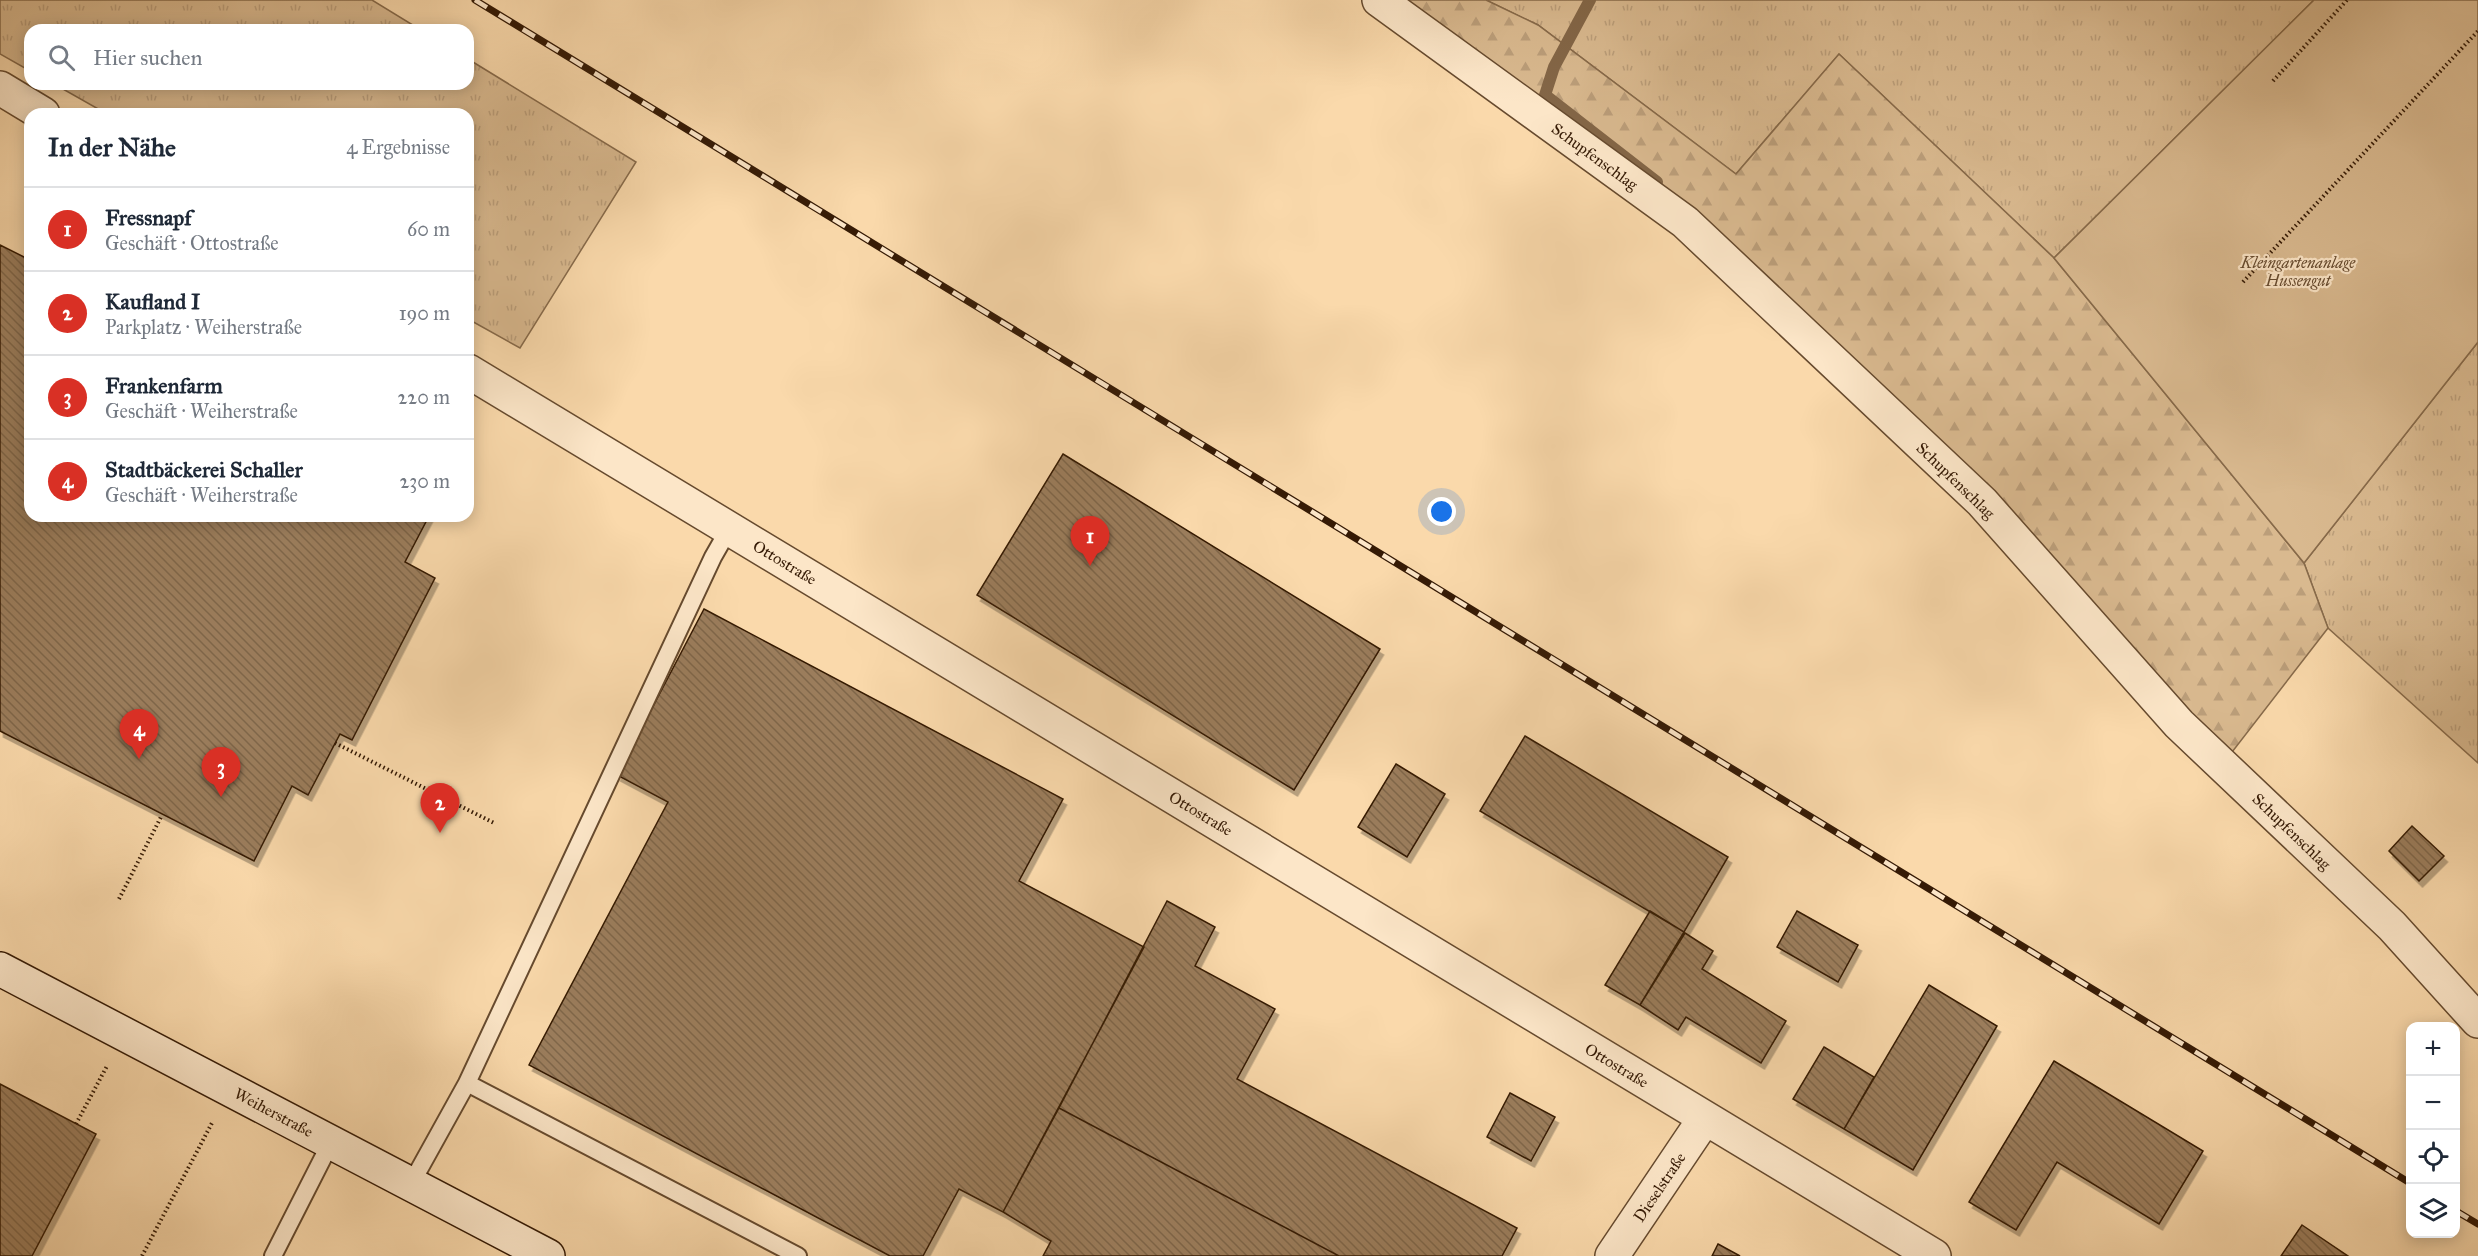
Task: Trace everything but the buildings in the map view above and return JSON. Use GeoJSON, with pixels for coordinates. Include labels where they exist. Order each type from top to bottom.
{"type":"FeatureCollection","features":[{"type":"Feature","properties":{"kind":"street","name":"Schupfenschlag"},"geometry":{"type":"LineString","coordinates":[[1379,0],[1684,222],[1982,502],[2179,724],[2392,926],[2478,1021]]}},
{"type":"Feature","properties":{"kind":"street"},"geometry":{"type":"LineString","coordinates":[[0,88],[33,108]]}},
{"type":"Feature","properties":{"kind":"street","name":"Ottostraße"},"geometry":{"type":"LineString","coordinates":[[474,374],[1934,1256]]}},
{"type":"Feature","properties":{"kind":"street","name":"Weiherstraße"},"geometry":{"type":"LineString","coordinates":[[0,969],[548,1256]]}},
{"type":"Feature","properties":{"kind":"street","name":"Dieselstraße"},"geometry":{"type":"LineString","coordinates":[[1612,1256],[1706,1118]]}},
{"type":"Feature","properties":{"kind":"lane"},"geometry":{"type":"LineString","coordinates":[[411,1184],[467,1083],[713,557],[729,528]]}},
{"type":"Feature","properties":{"kind":"lane"},"geometry":{"type":"LineString","coordinates":[[467,1083],[798,1256]]}},
{"type":"Feature","properties":{"kind":"lane"},"geometry":{"type":"LineString","coordinates":[[273,1256],[331,1142]]}},
{"type":"Feature","properties":{"kind":"path"},"geometry":{"type":"LineString","coordinates":[[2273,81],[2346,0]]}},
{"type":"Feature","properties":{"kind":"path"},"geometry":{"type":"LineString","coordinates":[[2244,282],[2478,31]]}},
{"type":"Feature","properties":{"kind":"path"},"geometry":{"type":"LineString","coordinates":[[335,743],[494,823]]}},
{"type":"Feature","properties":{"kind":"path"},"geometry":{"type":"LineString","coordinates":[[119,899],[162,814]]}},
{"type":"Feature","properties":{"kind":"path"},"geometry":{"type":"LineString","coordinates":[[76,1124],[124,1034]]}},
{"type":"Feature","properties":{"kind":"path"},"geometry":{"type":"LineString","coordinates":[[142,1256],[230,1089]]}},
{"type":"Feature","properties":{"kind":"green space"},"geometry":{"type":"Polygon","coordinates":[[[0,0],[372,0],[411,24],[24,24],[24,68],[0,54],[0,0]]]}},
{"type":"Feature","properties":{"kind":"green space"},"geometry":{"type":"Polygon","coordinates":[[[1379,0],[1486,0],[1538,25],[1736,174],[1839,54],[2054,258],[2304,563],[2328,628],[2222,765],[1685,222],[1379,0]]]}},
{"type":"Feature","properties":{"kind":"green space"},"geometry":{"type":"Polygon","coordinates":[[[1486,0],[2314,0],[2054,258],[1839,54],[1736,174],[1538,25],[1486,0]]]}},
{"type":"Feature","properties":{"kind":"green space","name":"Kleingartenanlage Hussengut"},"geometry":{"type":"Polygon","coordinates":[[[2314,0],[2478,0],[2478,342],[2304,563],[2054,258],[2314,0]]]}},
{"type":"Feature","properties":{"kind":"green space"},"geometry":{"type":"Polygon","coordinates":[[[474,63],[636,162],[520,348],[474,322],[474,108],[96,108],[65,90],[474,90],[474,63]]]}},
{"type":"Feature","properties":{"kind":"green space"},"geometry":{"type":"Polygon","coordinates":[[[2478,342],[2478,763],[2328,628],[2304,563],[2478,342]]]}},
{"type":"Feature","properties":{"kind":"waterway"},"geometry":{"type":"LineString","coordinates":[[1590,0],[1554,67],[1545,95],[1657,182]]}},
{"type":"Feature","properties":{"kind":"railway"},"geometry":{"type":"LineString","coordinates":[[475,0],[2406,1181]]}},
{"type":"Feature","properties":{"kind":"railway"},"geometry":{"type":"LineString","coordinates":[[2460,1213],[2478,1224]]}},
{"type":"Feature","properties":{"kind":"place","name":"Fressnapf"},"geometry":{"type":"Point","coordinates":[1090,566]}},
{"type":"Feature","properties":{"kind":"place","name":"Stadtbäckerei Schaller"},"geometry":{"type":"Point","coordinates":[139,759]}},
{"type":"Feature","properties":{"kind":"place","name":"Frankenfarm"},"geometry":{"type":"Point","coordinates":[221,797]}},
{"type":"Feature","properties":{"kind":"place","name":"Kaufland I"},"geometry":{"type":"Point","coordinates":[440,833]}}]}
